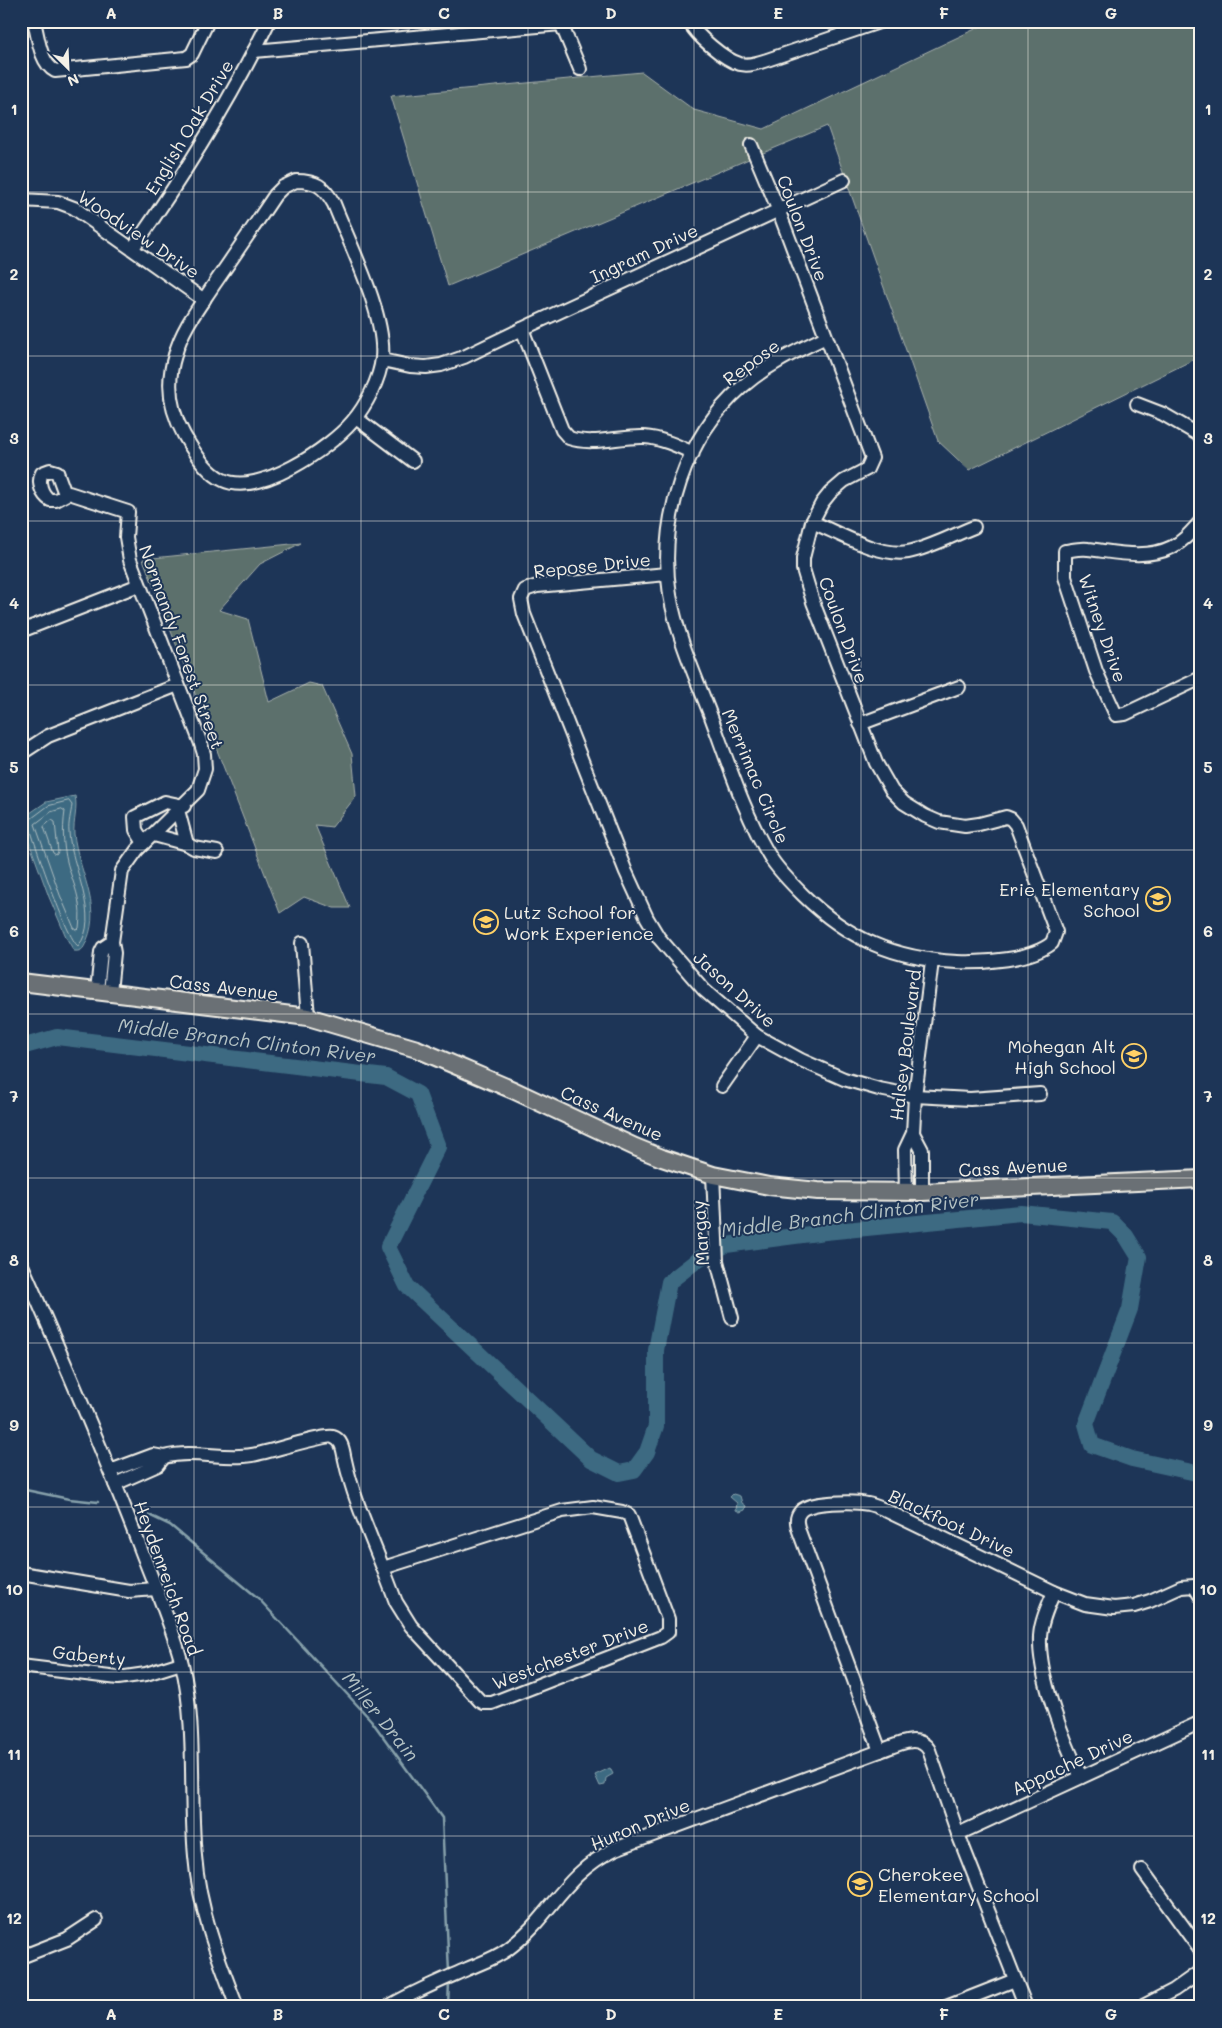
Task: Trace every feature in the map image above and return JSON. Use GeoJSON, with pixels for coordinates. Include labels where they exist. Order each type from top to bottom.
{"type":"FeatureCollection","features":[{"type":"Feature","properties":{"kind":"main road","name":"Cass Avenue"},"geometry":{"type":"LineString","coordinates":[[21,982],[308,1016],[417,1049],[514,1090],[635,1147],[692,1168],[769,1186],[792,1189],[914,1192],[1201,1179]]}},
{"type":"Feature","properties":{"kind":"street"},"geometry":{"type":"LineString","coordinates":[[34,21],[44,56],[50,68],[55,70],[186,58],[192,54],[208,21]]}},
{"type":"Feature","properties":{"kind":"street","name":"English Oak Drive"},"geometry":{"type":"LineString","coordinates":[[133,248],[194,159],[254,51],[268,21]]}},
{"type":"Feature","properties":{"kind":"street"},"geometry":{"type":"LineString","coordinates":[[689,21],[695,32],[719,51],[741,64],[754,64],[882,21]]}},
{"type":"Feature","properties":{"kind":"street"},"geometry":{"type":"LineString","coordinates":[[254,51],[560,23],[580,69]]}},
{"type":"Feature","properties":{"kind":"street","name":"Coulon Drive"},"geometry":{"type":"LineString","coordinates":[[751,144],[778,209],[872,458],[866,469],[844,481],[830,493],[812,522],[803,558],[806,581],[860,724],[884,780],[892,791],[913,810],[939,822],[957,825],[979,824],[1003,818],[1011,820],[1019,830],[1055,926],[1056,938]]}},
{"type":"Feature","properties":{"kind":"street","name":"Ingram Drive"},"geometry":{"type":"LineString","coordinates":[[382,360],[410,366],[426,367],[441,365],[459,359],[778,209],[844,180]]}},
{"type":"Feature","properties":{"kind":"street"},"geometry":{"type":"LineString","coordinates":[[296,181],[309,181],[324,190],[334,204],[374,304],[380,328],[382,360],[372,391],[356,418],[315,453],[278,475],[262,480],[233,483],[224,481],[217,476],[204,464],[186,439],[175,415],[170,392],[172,366],[179,342],[204,300],[278,191],[296,181]]}},
{"type":"Feature","properties":{"kind":"street","name":"Woodview Drive"},"geometry":{"type":"LineString","coordinates":[[21,200],[58,202],[74,208],[204,300]]}},
{"type":"Feature","properties":{"kind":"street"},"geometry":{"type":"LineString","coordinates":[[522,329],[562,430],[569,438],[587,441],[646,437],[658,439],[693,453]]}},
{"type":"Feature","properties":{"kind":"street","name":"Repose"},"geometry":{"type":"LineString","coordinates":[[693,453],[721,408],[743,386],[770,366],[826,336]]}},
{"type":"Feature","properties":{"kind":"street"},"geometry":{"type":"LineString","coordinates":[[1137,404],[1163,414],[1201,436]]}},
{"type":"Feature","properties":{"kind":"street"},"geometry":{"type":"LineString","coordinates":[[356,418],[413,461]]}},
{"type":"Feature","properties":{"kind":"street","name":"Merrimac Circle"},"geometry":{"type":"LineString","coordinates":[[693,453],[678,488],[670,518],[667,537],[667,574],[670,596],[681,638],[749,815],[774,862],[787,879],[843,929],[875,945],[932,961],[970,962],[1026,955],[1047,947],[1056,938]]}},
{"type":"Feature","properties":{"kind":"street","name":"Normandy Forest Street"},"geometry":{"type":"LineString","coordinates":[[65,494],[69,493],[128,512],[127,544],[139,585],[200,741],[205,764],[201,786],[128,861],[120,878],[112,942],[114,953],[103,992]]}},
{"type":"Feature","properties":{"kind":"street","name":"Witney Drive"},"geometry":{"type":"LineString","coordinates":[[1201,521],[1186,537],[1172,547],[1156,552],[1135,554],[1108,553],[1086,549],[1065,551],[1065,577],[1096,671],[1116,715],[1125,714],[1201,678]]}},
{"type":"Feature","properties":{"kind":"street"},"geometry":{"type":"LineString","coordinates":[[812,522],[866,545],[890,552],[908,552],[974,527]]}},
{"type":"Feature","properties":{"kind":"street","name":"Repose Drive"},"geometry":{"type":"LineString","coordinates":[[522,594],[525,590],[537,586],[667,574]]}},
{"type":"Feature","properties":{"kind":"street"},"geometry":{"type":"LineString","coordinates":[[21,631],[139,585]]}},
{"type":"Feature","properties":{"kind":"street","name":"Jason Drive"},"geometry":{"type":"LineString","coordinates":[[522,594],[521,605],[524,614],[626,872],[647,918],[659,938],[704,990],[757,1036],[779,1049],[826,1072],[879,1089],[915,1096],[970,1099],[1040,1094]]}},
{"type":"Feature","properties":{"kind":"street"},"geometry":{"type":"LineString","coordinates":[[25,751],[48,736],[178,685]]}},
{"type":"Feature","properties":{"kind":"street"},"geometry":{"type":"LineString","coordinates":[[860,724],[959,687]]}},
{"type":"Feature","properties":{"kind":"street"},"geometry":{"type":"LineString","coordinates":[[187,844],[181,808],[166,802],[135,817],[136,830],[149,839],[187,844],[194,848],[217,852]]}},
{"type":"Feature","properties":{"kind":"street"},"geometry":{"type":"LineString","coordinates":[[302,943],[308,1016]]}},
{"type":"Feature","properties":{"kind":"street","name":"Halsey Boulevard"},"geometry":{"type":"LineString","coordinates":[[914,1192],[922,1150],[913,1133],[915,1096],[932,961]]}},
{"type":"Feature","properties":{"kind":"street"},"geometry":{"type":"LineString","coordinates":[[722,1086],[757,1036]]}},
{"type":"Feature","properties":{"kind":"street","name":"Margay"},"geometry":{"type":"LineString","coordinates":[[713,1174],[717,1261],[732,1318]]}},
{"type":"Feature","properties":{"kind":"street","name":"Heydenreich Road"},"geometry":{"type":"LineString","coordinates":[[21,1263],[110,1471],[170,1624],[182,1663],[191,1719],[195,1859],[203,1905],[214,1946],[237,2007]]}},
{"type":"Feature","properties":{"kind":"street","name":"Westchester Drive"},"geometry":{"type":"LineString","coordinates":[[110,1471],[153,1455],[164,1457],[186,1453],[243,1456],[309,1442],[326,1436],[338,1440],[343,1448],[355,1491],[399,1608],[411,1626],[480,1701],[484,1703],[492,1703],[661,1638],[668,1632],[668,1619],[632,1519],[629,1515],[622,1512],[593,1508],[562,1511],[384,1568]]}},
{"type":"Feature","properties":{"kind":"street","name":"Westchester Drive"},"geometry":{"type":"LineString","coordinates":[[115,1484],[158,1465],[164,1457]]}},
{"type":"Feature","properties":{"kind":"street"},"geometry":{"type":"LineString","coordinates":[[136,1461],[141,1473]]}},
{"type":"Feature","properties":{"kind":"street","name":"Blackfoot Drive"},"geometry":{"type":"LineString","coordinates":[[880,1751],[799,1531],[796,1521],[799,1513],[804,1508],[816,1504],[850,1502],[867,1504],[883,1509],[1054,1592],[1085,1604],[1114,1608],[1150,1601],[1185,1586],[1194,1586],[1201,1597]]}},
{"type":"Feature","properties":{"kind":"street"},"geometry":{"type":"LineString","coordinates":[[21,1573],[122,1590],[156,1589]]}},
{"type":"Feature","properties":{"kind":"street"},"geometry":{"type":"LineString","coordinates":[[1054,1592],[1042,1624],[1040,1636],[1042,1660],[1060,1728],[1081,1777]]}},
{"type":"Feature","properties":{"kind":"street","name":"Gaberty"},"geometry":{"type":"LineString","coordinates":[[21,1666],[118,1678],[146,1674],[182,1663]]}},
{"type":"Feature","properties":{"kind":"street","name":"Appache Drive"},"geometry":{"type":"LineString","coordinates":[[958,1834],[1201,1722]]}},
{"type":"Feature","properties":{"kind":"street","name":"Huron Drive"},"geometry":{"type":"LineString","coordinates":[[388,2007],[405,1996],[494,1958],[506,1951],[527,1933],[569,1882],[600,1856],[913,1740],[919,1741],[927,1747],[958,1834],[1026,2007]]}},
{"type":"Feature","properties":{"kind":"street"},"geometry":{"type":"LineString","coordinates":[[1142,1870],[1201,1951]]}},
{"type":"Feature","properties":{"kind":"street"},"geometry":{"type":"LineString","coordinates":[[21,1957],[67,1940],[96,1920]]}},
{"type":"Feature","properties":{"kind":"street"},"geometry":{"type":"LineString","coordinates":[[1141,2007],[1165,2002],[1201,1971]]}},
{"type":"Feature","properties":{"kind":"street"},"geometry":{"type":"LineString","coordinates":[[946,2007],[1015,1980]]}},
{"type":"Feature","properties":{"kind":"green space"},"geometry":{"type":"Polygon","coordinates":[[[992,21],[1201,21],[1201,356],[969,470],[938,441],[827,126],[448,286],[391,96],[642,72],[694,110],[764,129],[992,21]]]}},
{"type":"Feature","properties":{"kind":"green space"},"geometry":{"type":"Polygon","coordinates":[[[301,543],[260,564],[219,610],[248,619],[269,702],[309,683],[322,686],[352,754],[356,796],[332,827],[315,825],[350,908],[334,908],[304,897],[280,913],[143,559],[301,543]]]}},
{"type":"Feature","properties":{"kind":"water"},"geometry":{"type":"Polygon","coordinates":[[[75,796],[74,834],[88,887],[92,914],[87,940],[83,949],[79,951],[74,951],[67,939],[49,897],[21,820],[21,815],[30,813],[46,802],[75,796]]]}},
{"type":"Feature","properties":{"kind":"water"},"geometry":{"type":"Polygon","coordinates":[[[733,1494],[740,1496],[742,1503],[746,1506],[745,1510],[740,1512],[736,1510],[737,1503],[730,1497],[733,1494]]]}},
{"type":"Feature","properties":{"kind":"water"},"geometry":{"type":"Polygon","coordinates":[[[610,1768],[613,1774],[606,1778],[605,1785],[600,1786],[595,1775],[610,1768]]]}},
{"type":"Feature","properties":{"kind":"waterway","name":"Middle Branch Clinton River"},"geometry":{"type":"LineString","coordinates":[[21,1047],[57,1037],[386,1077],[418,1094],[438,1147],[388,1247],[407,1286],[591,1459],[619,1473],[634,1470],[647,1452],[656,1426],[656,1350],[669,1282],[700,1258],[726,1245],[825,1232],[1021,1213],[1112,1222],[1126,1236],[1139,1257],[1130,1309],[1086,1424],[1092,1445],[1132,1459],[1201,1474]]}},
{"type":"Feature","properties":{"kind":"waterway","name":"Miller Drain"},"geometry":{"type":"LineString","coordinates":[[21,1489],[69,1499],[98,1502]]}},
{"type":"Feature","properties":{"kind":"waterway","name":"Miller Drain"},"geometry":{"type":"LineString","coordinates":[[149,1515],[170,1525],[258,1598],[371,1720],[442,1818],[449,1973]]}},
{"type":"Feature","properties":{"kind":"waterway","name":"Miller Drain"},"geometry":{"type":"LineString","coordinates":[[448,2007],[449,1981]]}},
{"type":"Feature","properties":{"kind":"place","name":"Erie Elementary School"},"geometry":{"type":"Point","coordinates":[1158,899]}},
{"type":"Feature","properties":{"kind":"place","name":"Lutz School for Work Experience"},"geometry":{"type":"Point","coordinates":[486,922]}},
{"type":"Feature","properties":{"kind":"place","name":"Mohegan Alt High School"},"geometry":{"type":"Point","coordinates":[1134,1056]}},
{"type":"Feature","properties":{"kind":"place","name":"Cherokee Elementary School"},"geometry":{"type":"Point","coordinates":[860,1884]}}]}
